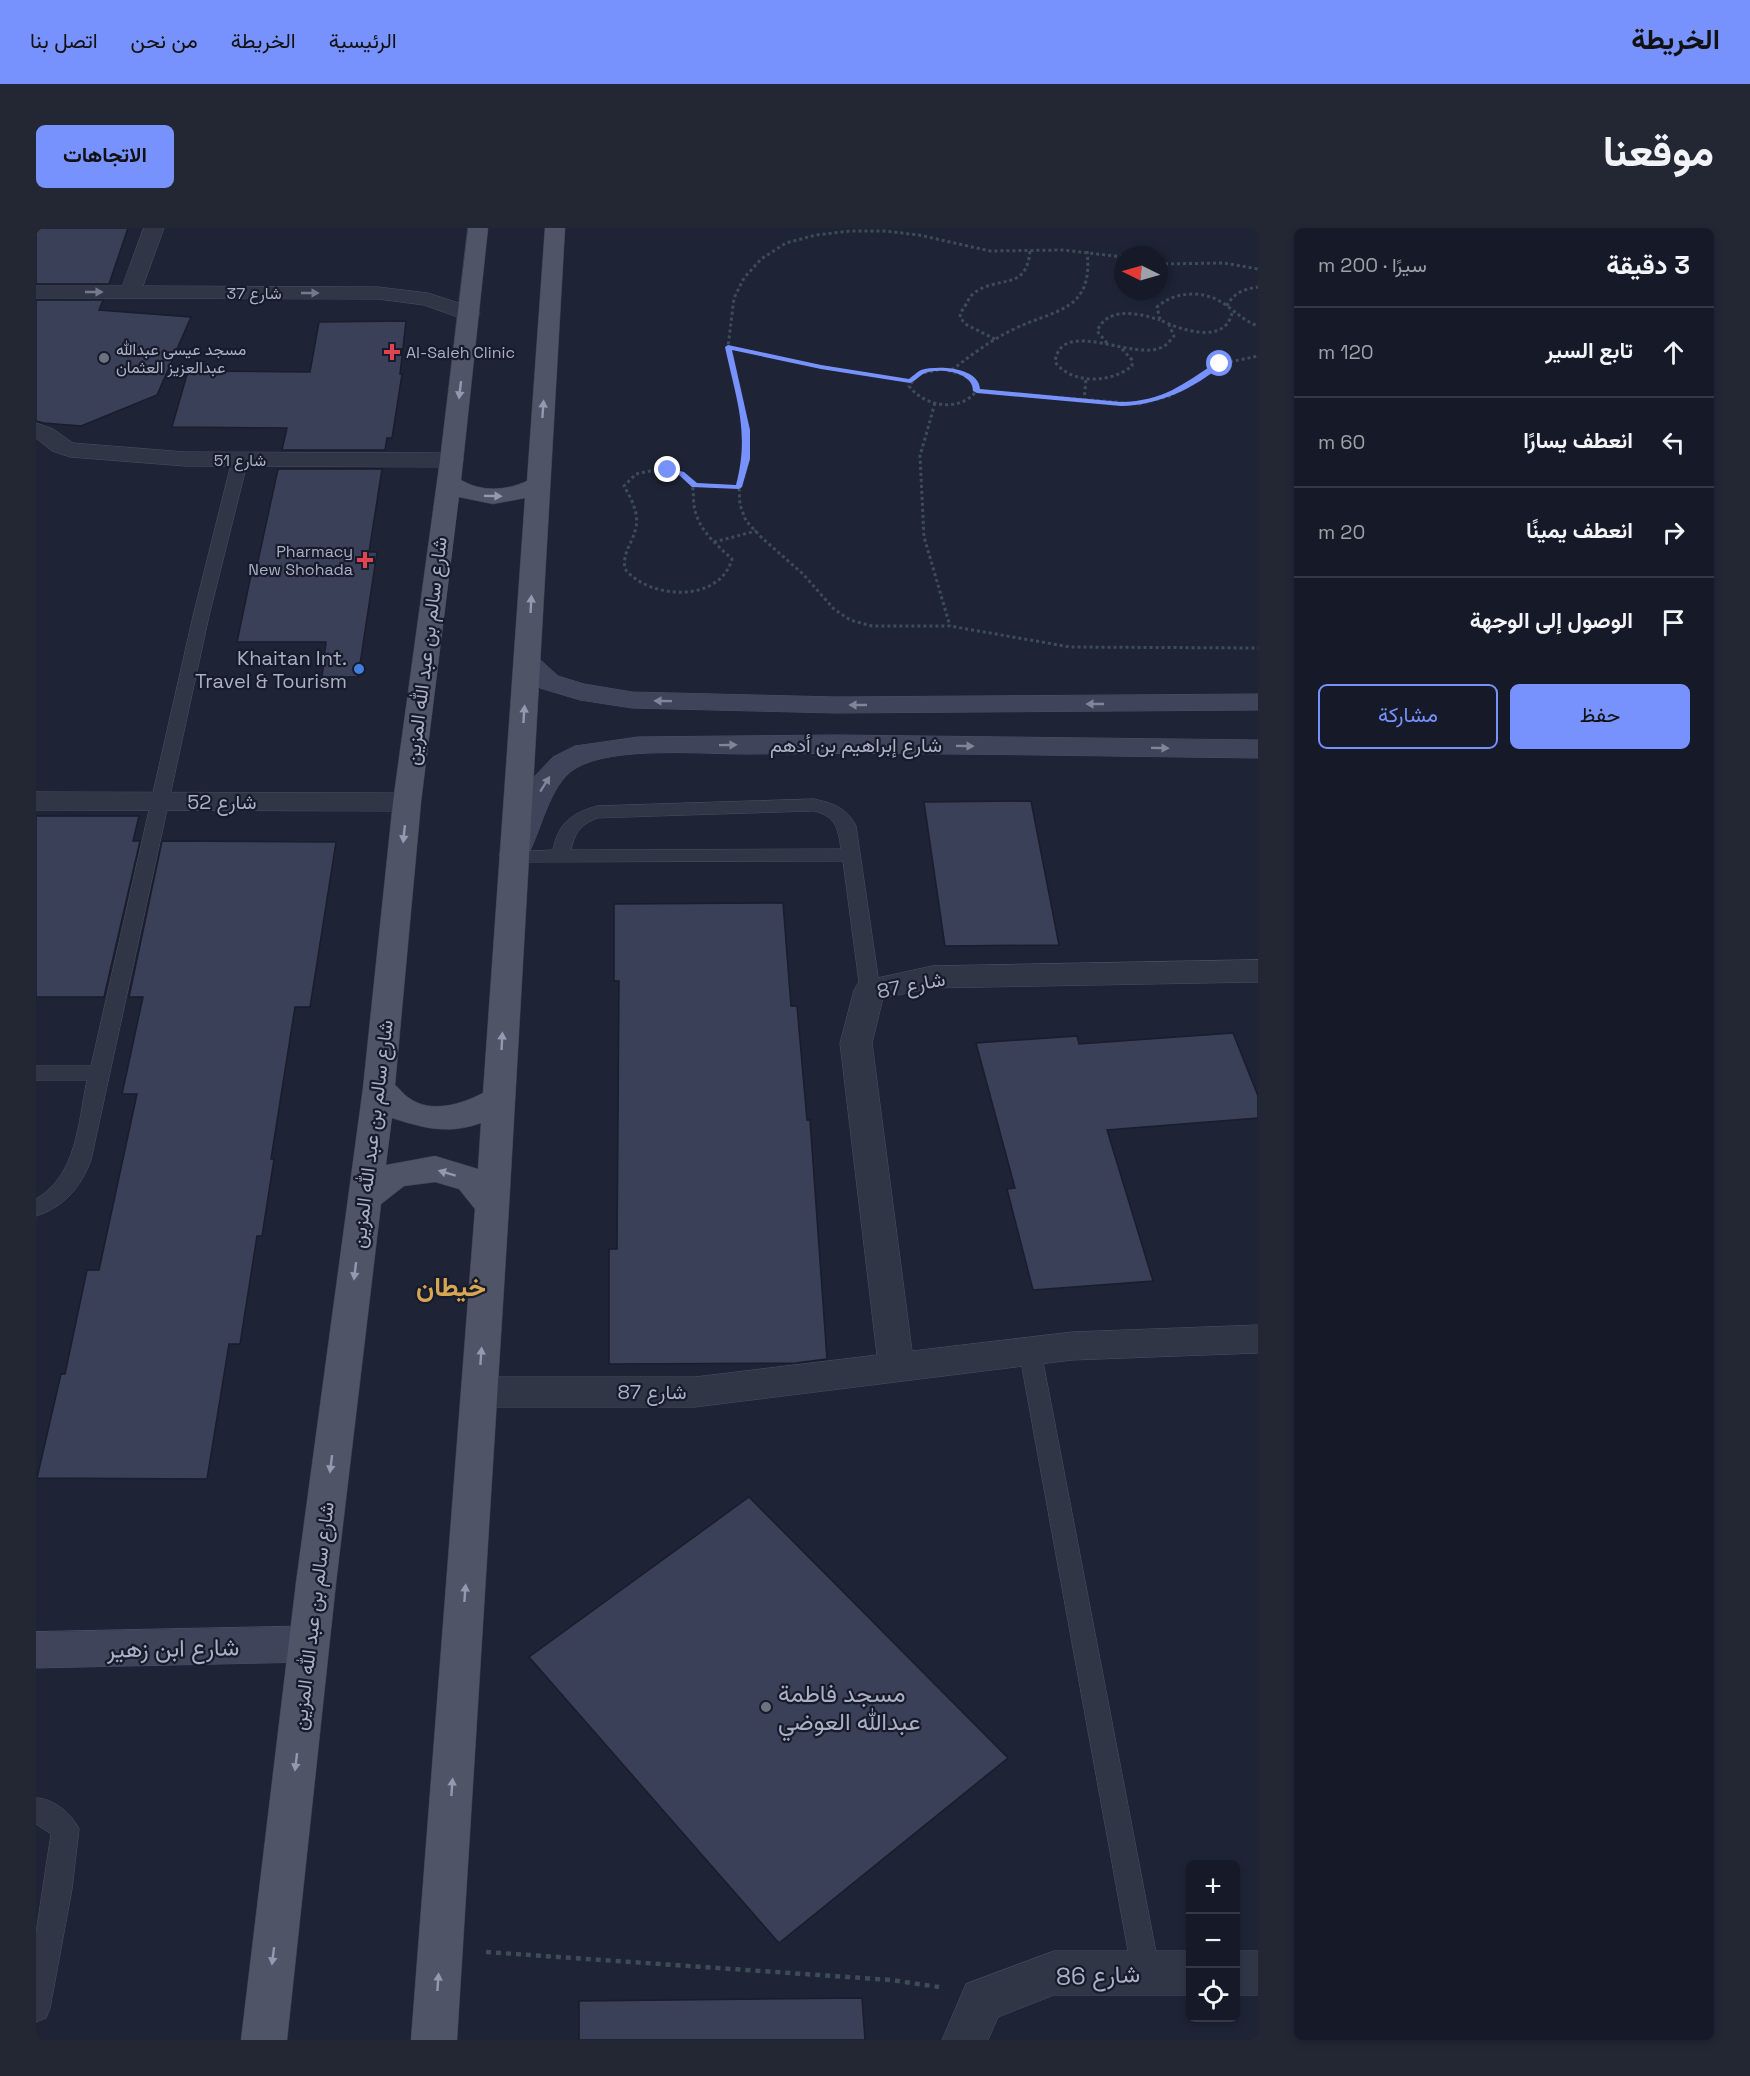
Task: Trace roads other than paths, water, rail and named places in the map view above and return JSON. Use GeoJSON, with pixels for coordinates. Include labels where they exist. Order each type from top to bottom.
{"type":"FeatureCollection","features":[{"type":"Feature","properties":{"kind":"main road","name":"شارع سالم بن عبد الله المزين"},"geometry":{"type":"LineString","coordinates":[[264,2040],[309,1644],[379,1088],[407,802],[450,471],[478,228]]}},
{"type":"Feature","properties":{"kind":"main road"},"geometry":{"type":"LineString","coordinates":[[434,2040],[492,1206],[555,228]]}},
{"type":"Feature","properties":{"kind":"main road"},"geometry":{"type":"LineString","coordinates":[[450,471],[466,492],[490,496],[517,494],[538,485]]}},
{"type":"Feature","properties":{"kind":"main road"},"geometry":{"type":"LineString","coordinates":[[379,1088],[399,1108],[432,1118],[468,1115],[499,1099]]}},
{"type":"Feature","properties":{"kind":"main road"},"geometry":{"type":"LineString","coordinates":[[365,1197],[395,1175],[435,1169],[471,1180],[492,1206]]}},
{"type":"Feature","properties":{"kind":"street"},"geometry":{"type":"LineString","coordinates":[[130,292],[154,228]]}},
{"type":"Feature","properties":{"kind":"street","name":"شارع 37"},"geometry":{"type":"LineString","coordinates":[[36,292],[378,293],[428,299],[469,314]]}},
{"type":"Feature","properties":{"kind":"street","name":"51 شارع"},"geometry":{"type":"LineString","coordinates":[[36,430],[41,431],[61,448],[70,450],[185,459],[450,471]]}},
{"type":"Feature","properties":{"kind":"street","name":"شارع إبراهيم بن أدهم"},"geometry":{"type":"LineString","coordinates":[[527,662],[549,682],[580,692],[632,700],[836,705],[1258,702]]}},
{"type":"Feature","properties":{"kind":"street"},"geometry":{"type":"LineString","coordinates":[[919,705],[900,712],[893,725],[902,738],[922,745]]}},
{"type":"Feature","properties":{"kind":"street","name":"شارع إبراهيم بن أدهم"},"geometry":{"type":"LineString","coordinates":[[513,856],[545,782],[563,763],[585,752],[638,746],[922,745],[1258,748]]}},
{"type":"Feature","properties":{"kind":"street","name":"شارع 52"},"geometry":{"type":"LineString","coordinates":[[36,801],[407,802]]}},
{"type":"Feature","properties":{"kind":"street","name":"شارع 87"},"geometry":{"type":"LineString","coordinates":[[896,1366],[856,1043],[870,990],[932,977],[1258,971]]}},
{"type":"Feature","properties":{"kind":"street","name":"شارع 87"},"geometry":{"type":"LineString","coordinates":[[479,1392],[694,1392],[1072,1346],[1258,1339]]}},
{"type":"Feature","properties":{"kind":"street","name":"شارع ابن زهير"},"geometry":{"type":"LineString","coordinates":[[36,1650],[309,1644]]}},
{"type":"Feature","properties":{"kind":"street"},"geometry":{"type":"LineString","coordinates":[[1240,1972],[1258,1972]]}},
{"type":"Feature","properties":{"kind":"street","name":"شارع 86"},"geometry":{"type":"LineString","coordinates":[[965,2040],[982,2000],[1054,1973],[1186,1973]]}},
{"type":"Feature","properties":{"kind":"lane"},"geometry":{"type":"LineString","coordinates":[[36,1208],[54,1199],[76,1174],[201,616],[240,460]]}},
{"type":"Feature","properties":{"kind":"lane"},"geometry":{"type":"LineString","coordinates":[[561,856],[564,836],[568,828],[576,820],[597,812],[814,805],[826,807],[844,819],[870,990]]}},
{"type":"Feature","properties":{"kind":"lane"},"geometry":{"type":"LineString","coordinates":[[513,856],[850,855]]}},
{"type":"Feature","properties":{"kind":"lane"},"geometry":{"type":"LineString","coordinates":[[36,1073],[100,1073]]}},
{"type":"Feature","properties":{"kind":"lane"},"geometry":{"type":"LineString","coordinates":[[1030,1351],[1146,1973]]}},
{"type":"Feature","properties":{"kind":"lane"},"geometry":{"type":"LineString","coordinates":[[36,1811],[43,1811],[65,1829],[58,1889],[36,2008]]}},
{"type":"Feature","properties":{"kind":"place","name":"Al-Saleh Clinic"},"geometry":{"type":"Point","coordinates":[392,352]}},
{"type":"Feature","properties":{"kind":"place","name":"مسجد عيسى عبدالله عبدالعزيز العثمان"},"geometry":{"type":"Point","coordinates":[104,358]}},
{"type":"Feature","properties":{"kind":"place","name":"Pharmacy New Shohada"},"geometry":{"type":"Point","coordinates":[365,560]}},
{"type":"Feature","properties":{"kind":"place","name":"Khaitan Int. Travel & Tourism"},"geometry":{"type":"Point","coordinates":[359,669]}},
{"type":"Feature","properties":{"kind":"place","name":"مسجد فاطمة عبدالله العوضي"},"geometry":{"type":"Point","coordinates":[766,1707]}},
{"type":"Feature","properties":{"kind":"district","name":"خيطان"},"geometry":{"type":"Point","coordinates":[451,1287]}}]}
